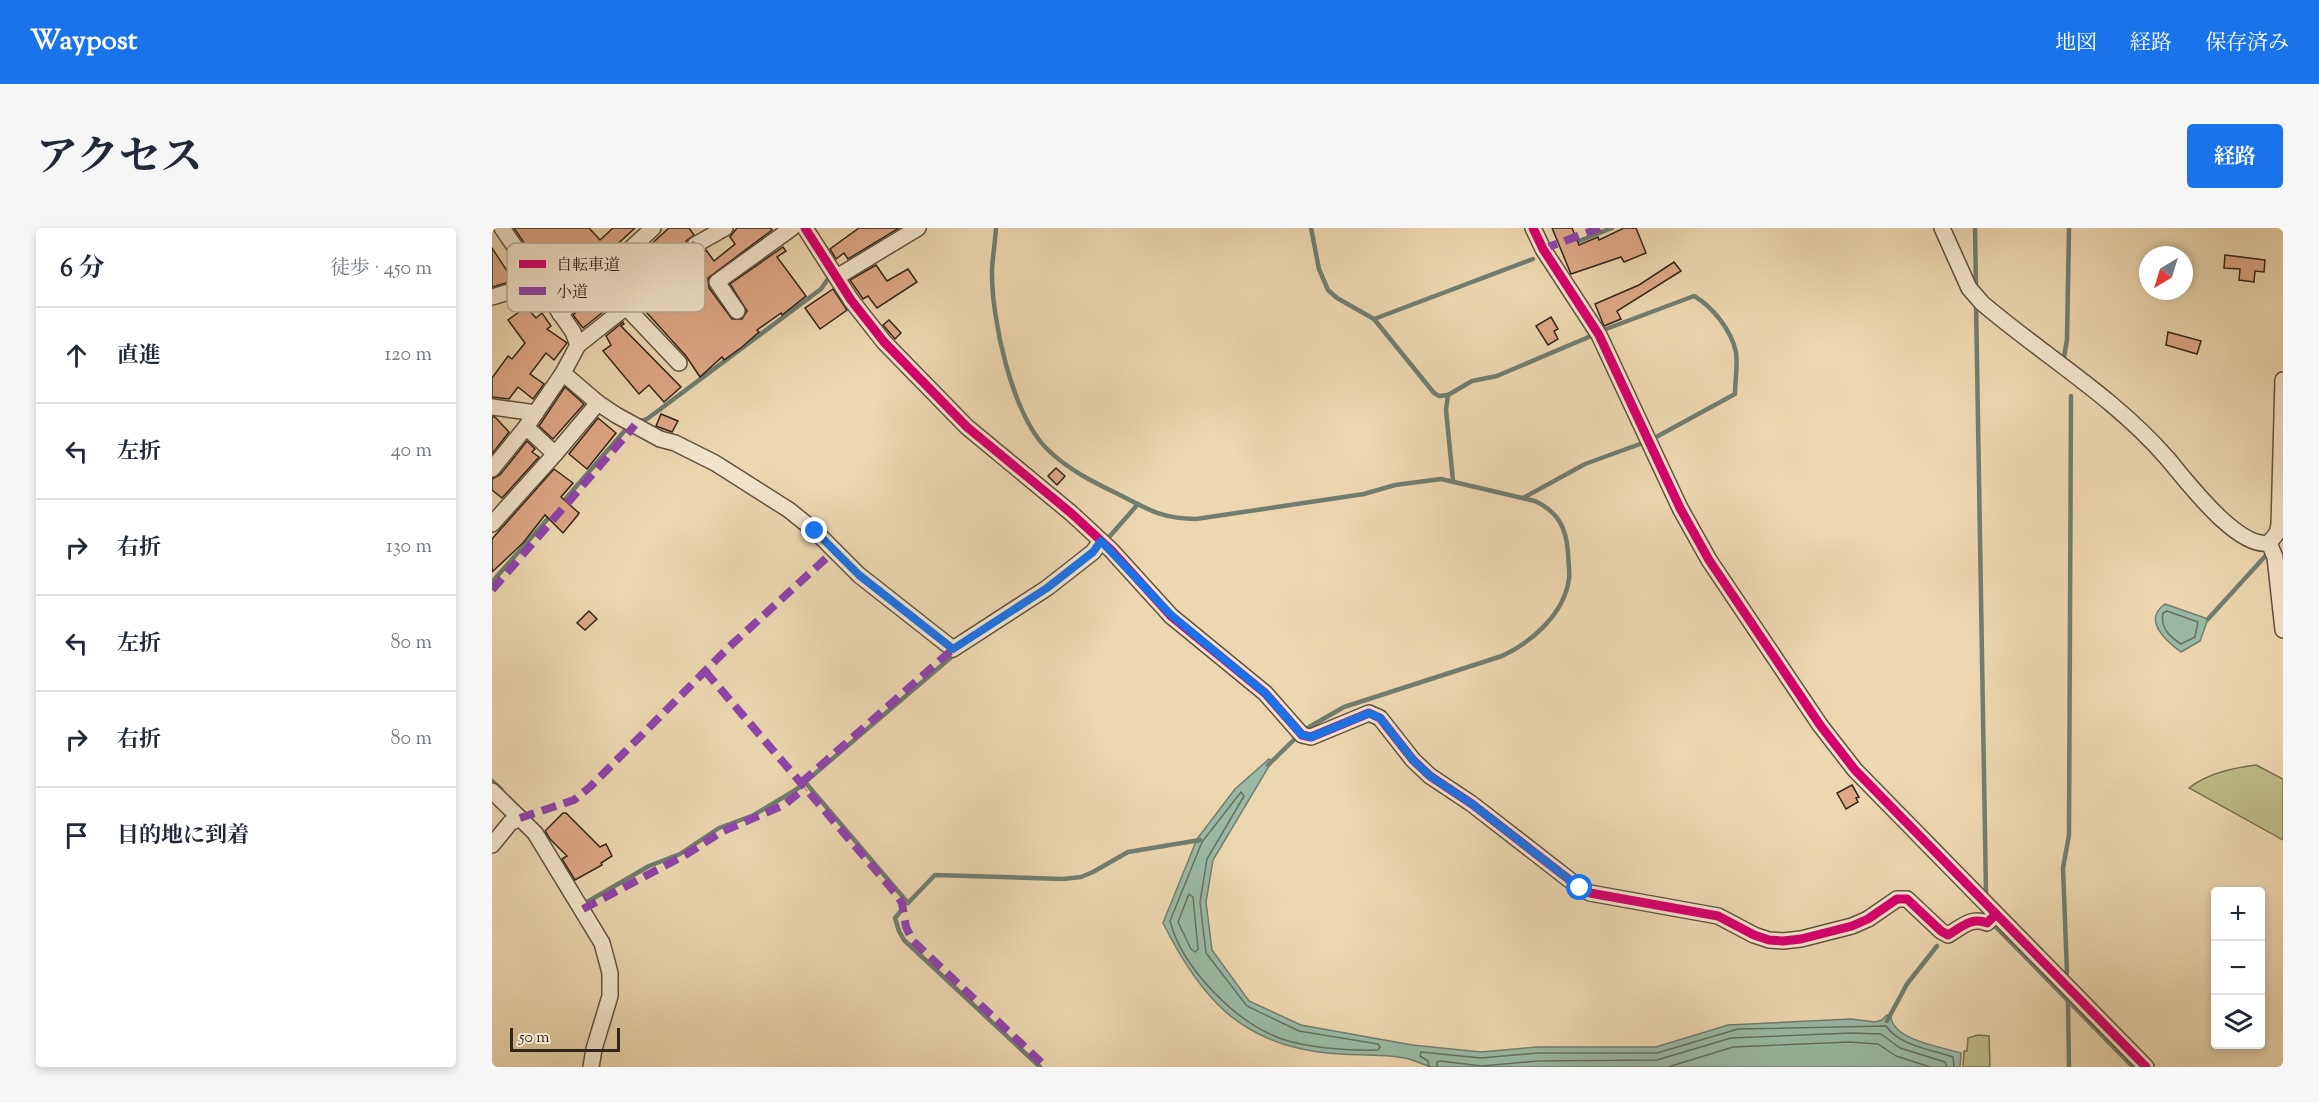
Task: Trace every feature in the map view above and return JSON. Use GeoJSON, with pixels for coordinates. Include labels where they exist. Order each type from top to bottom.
{"type":"FeatureCollection","features":[{"type":"Feature","properties":{"kind":"street"},"geometry":{"type":"LineString","coordinates":[[502,228],[512,243]]}},
{"type":"Feature","properties":{"kind":"street"},"geometry":{"type":"LineString","coordinates":[[637,243],[653,228]]}},
{"type":"Feature","properties":{"kind":"street"},"geometry":{"type":"LineString","coordinates":[[698,243],[725,228]]}},
{"type":"Feature","properties":{"kind":"street"},"geometry":{"type":"LineString","coordinates":[[737,310],[717,282],[792,228]]}},
{"type":"Feature","properties":{"kind":"street"},"geometry":{"type":"LineString","coordinates":[[805,228],[851,300],[884,342],[966,427],[1071,513],[1101,541],[1171,615],[1265,693],[1299,732],[1311,737],[1369,713],[1374,714],[1380,718],[1413,760],[1430,776],[1472,804],[1580,888],[1590,892],[1718,916],[1768,940],[1801,939],[1852,926],[1902,898],[1907,899],[1948,935],[1963,924],[1992,919]]}},
{"type":"Feature","properties":{"kind":"street"},"geometry":{"type":"LineString","coordinates":[[837,277],[918,228]]}},
{"type":"Feature","properties":{"kind":"street"},"geometry":{"type":"LineString","coordinates":[[1533,228],[1543,249],[1599,335],[1680,508],[1709,560],[1813,715],[1856,771],[1992,919],[2146,1067]]}},
{"type":"Feature","properties":{"kind":"street"},"geometry":{"type":"LineString","coordinates":[[1942,228],[1969,288],[1982,303],[2074,373],[2142,432],[2214,513],[2247,537],[2271,547]]}},
{"type":"Feature","properties":{"kind":"street"},"geometry":{"type":"LineString","coordinates":[[492,297],[507,293]]}},
{"type":"Feature","properties":{"kind":"street"},"geometry":{"type":"LineString","coordinates":[[492,469],[536,413],[563,374],[578,345],[620,312]]}},
{"type":"Feature","properties":{"kind":"street"},"geometry":{"type":"LineString","coordinates":[[631,312],[679,363]]}},
{"type":"Feature","properties":{"kind":"street"},"geometry":{"type":"LineString","coordinates":[[560,314],[573,332],[578,345]]}},
{"type":"Feature","properties":{"kind":"street"},"geometry":{"type":"LineString","coordinates":[[563,374],[598,403],[653,435],[675,443],[714,463],[789,510],[815,531],[859,575],[953,649],[1047,588],[1093,552],[1101,541]]}},
{"type":"Feature","properties":{"kind":"street"},"geometry":{"type":"LineString","coordinates":[[2283,380],[2279,525],[2271,547],[2283,630]]}},
{"type":"Feature","properties":{"kind":"street"},"geometry":{"type":"LineString","coordinates":[[492,524],[598,403]]}},
{"type":"Feature","properties":{"kind":"street"},"geometry":{"type":"LineString","coordinates":[[492,407],[536,413]]}},
{"type":"Feature","properties":{"kind":"street"},"geometry":{"type":"LineString","coordinates":[[526,427],[555,454]]}},
{"type":"Feature","properties":{"kind":"street"},"geometry":{"type":"LineString","coordinates":[[492,791],[536,833],[602,943],[610,973],[610,996],[591,1067]]}},
{"type":"Feature","properties":{"kind":"street"},"geometry":{"type":"LineString","coordinates":[[492,845],[510,823],[519,818]]}},
{"type":"Feature","properties":{"kind":"green space"},"geometry":{"type":"Polygon","coordinates":[[[2256,765],[2283,779],[2283,840],[2189,788],[2212,775],[2256,765]]]}},
{"type":"Feature","properties":{"kind":"green space"},"geometry":{"type":"Polygon","coordinates":[[[1978,1035],[1989,1036],[1990,1067],[1963,1067],[1968,1038],[1978,1035]]]}},
{"type":"Feature","properties":{"kind":"water"},"geometry":{"type":"Polygon","coordinates":[[[2165,604],[2208,619],[2200,641],[2181,652],[2163,636],[2156,623],[2156,617],[2158,610],[2165,604]]]}},
{"type":"Feature","properties":{"kind":"water"},"geometry":{"type":"Polygon","coordinates":[[[1269,759],[1272,761],[1213,860],[1206,902],[1212,950],[1249,1001],[1301,1025],[1412,1045],[1481,1052],[1537,1047],[1656,1047],[1728,1025],[1851,1019],[1875,1022],[1887,1015],[1891,1017],[1894,1025],[1900,1031],[1909,1037],[1961,1053],[1960,1067],[1431,1067],[1405,1058],[1327,1053],[1296,1048],[1270,1039],[1247,1027],[1226,1012],[1208,994],[1192,973],[1163,923],[1197,839],[1235,789],[1269,759]]]}},
{"type":"Feature","properties":{"kind":"building"},"geometry":{"type":"Polygon","coordinates":[[[514,228],[589,228],[600,240],[613,228],[635,228],[619,243],[524,243],[514,228]]]}},
{"type":"Feature","properties":{"kind":"building"},"geometry":{"type":"Polygon","coordinates":[[[669,228],[689,228],[694,235],[686,243],[652,243],[669,228]]]}},
{"type":"Feature","properties":{"kind":"building"},"geometry":{"type":"Polygon","coordinates":[[[737,228],[771,228],[772,230],[708,278],[709,288],[732,319],[742,319],[747,311],[730,284],[783,247],[786,251],[777,257],[806,296],[782,315],[781,313],[757,330],[759,332],[742,347],[724,360],[722,357],[700,377],[686,356],[646,312],[705,312],[705,250],[714,261],[735,244],[730,237],[737,228]]]}},
{"type":"Feature","properties":{"kind":"building"},"geometry":{"type":"Polygon","coordinates":[[[859,228],[899,228],[848,259],[844,253],[836,259],[830,249],[859,228]]]}},
{"type":"Feature","properties":{"kind":"building"},"geometry":{"type":"Polygon","coordinates":[[[1552,228],[1572,228],[1579,245],[1598,237],[1599,240],[1624,228],[1636,228],[1646,253],[1624,262],[1621,257],[1571,274],[1552,228]]]}},
{"type":"Feature","properties":{"kind":"building"},"geometry":{"type":"Polygon","coordinates":[[[492,248],[507,271],[507,282],[492,287],[492,248]]]}},
{"type":"Feature","properties":{"kind":"building"},"geometry":{"type":"Polygon","coordinates":[[[2225,255],[2265,260],[2264,272],[2255,271],[2254,282],[2239,280],[2240,269],[2224,268],[2225,255]]]}},
{"type":"Feature","properties":{"kind":"building"},"geometry":{"type":"Polygon","coordinates":[[[1674,262],[1681,271],[1617,311],[1621,319],[1604,326],[1595,304],[1639,285],[1674,262]]]}},
{"type":"Feature","properties":{"kind":"building"},"geometry":{"type":"Polygon","coordinates":[[[876,265],[887,281],[908,269],[917,282],[877,308],[868,296],[863,299],[850,280],[876,265]]]}},
{"type":"Feature","properties":{"kind":"building"},"geometry":{"type":"Polygon","coordinates":[[[833,289],[847,310],[820,329],[805,308],[833,289]]]}},
{"type":"Feature","properties":{"kind":"building"},"geometry":{"type":"Polygon","coordinates":[[[519,312],[531,312],[536,318],[542,313],[551,326],[547,329],[567,343],[554,360],[546,353],[530,374],[544,384],[533,399],[518,387],[509,399],[492,397],[492,378],[508,356],[512,359],[525,343],[508,320],[519,312]]]}},
{"type":"Feature","properties":{"kind":"building"},"geometry":{"type":"Polygon","coordinates":[[[576,312],[603,312],[583,328],[573,315],[576,312]]]}},
{"type":"Feature","properties":{"kind":"building"},"geometry":{"type":"Polygon","coordinates":[[[1551,317],[1558,329],[1554,331],[1558,339],[1548,345],[1536,326],[1551,317]]]}},
{"type":"Feature","properties":{"kind":"building"},"geometry":{"type":"Polygon","coordinates":[[[889,320],[901,333],[895,339],[883,325],[889,320]]]}},
{"type":"Feature","properties":{"kind":"building"},"geometry":{"type":"Polygon","coordinates":[[[623,322],[621,326],[681,387],[664,402],[649,385],[639,394],[603,351],[611,345],[606,336],[623,322]]]}},
{"type":"Feature","properties":{"kind":"building"},"geometry":{"type":"Polygon","coordinates":[[[2168,332],[2201,341],[2197,354],[2166,345],[2168,332]]]}},
{"type":"Feature","properties":{"kind":"building"},"geometry":{"type":"Polygon","coordinates":[[[565,387],[584,404],[553,439],[539,426],[565,387]]]}},
{"type":"Feature","properties":{"kind":"building"},"geometry":{"type":"Polygon","coordinates":[[[661,414],[678,421],[672,432],[656,426],[661,414]]]}},
{"type":"Feature","properties":{"kind":"building"},"geometry":{"type":"Polygon","coordinates":[[[492,417],[495,417],[509,432],[492,454],[492,417]]]}},
{"type":"Feature","properties":{"kind":"building"},"geometry":{"type":"Polygon","coordinates":[[[598,418],[616,433],[587,469],[569,454],[598,418]]]}},
{"type":"Feature","properties":{"kind":"building"},"geometry":{"type":"Polygon","coordinates":[[[527,441],[535,449],[532,452],[539,457],[502,498],[492,490],[492,479],[500,475],[527,441]]]}},
{"type":"Feature","properties":{"kind":"building"},"geometry":{"type":"Polygon","coordinates":[[[1056,468],[1065,476],[1057,485],[1048,476],[1056,468]]]}},
{"type":"Feature","properties":{"kind":"building"},"geometry":{"type":"Polygon","coordinates":[[[554,469],[573,483],[561,497],[579,513],[563,533],[545,515],[523,543],[492,572],[492,539],[554,469]]]}},
{"type":"Feature","properties":{"kind":"building"},"geometry":{"type":"Polygon","coordinates":[[[589,611],[597,619],[585,630],[577,623],[589,611]]]}},
{"type":"Feature","properties":{"kind":"building"},"geometry":{"type":"Polygon","coordinates":[[[1852,785],[1859,797],[1856,798],[1858,802],[1846,809],[1837,793],[1852,785]]]}},
{"type":"Feature","properties":{"kind":"building"},"geometry":{"type":"Polygon","coordinates":[[[563,813],[566,813],[600,847],[606,844],[612,856],[601,863],[602,865],[575,880],[562,859],[567,856],[545,831],[563,813]]]}},
{"type":"Feature","properties":{"kind":"waterway"},"geometry":{"type":"LineString","coordinates":[[996,228],[992,269],[995,313],[1014,391],[1035,434],[1048,450],[1073,470],[1099,485],[1155,512],[1184,519],[1196,519],[1364,494],[1395,485],[1441,479],[1535,501],[1550,510],[1563,528],[1569,569],[1566,592],[1554,615],[1535,635],[1502,656],[1344,707],[1304,730],[1268,765]]}},
{"type":"Feature","properties":{"kind":"waterway"},"geometry":{"type":"LineString","coordinates":[[1311,228],[1319,269],[1328,290],[1337,298],[1374,319],[1434,393],[1439,396],[1448,395]]}},
{"type":"Feature","properties":{"kind":"waterway"},"geometry":{"type":"LineString","coordinates":[[1574,243],[1612,228]]}},
{"type":"Feature","properties":{"kind":"waterway"},"geometry":{"type":"LineString","coordinates":[[1975,228],[1976,289]]}},
{"type":"Feature","properties":{"kind":"waterway"},"geometry":{"type":"LineString","coordinates":[[2064,357],[2067,340],[2069,228]]}},
{"type":"Feature","properties":{"kind":"waterway"},"geometry":{"type":"LineString","coordinates":[[1374,319],[1533,259]]}},
{"type":"Feature","properties":{"kind":"waterway"},"geometry":{"type":"LineString","coordinates":[[638,422],[647,419],[821,289],[830,276]]}},
{"type":"Feature","properties":{"kind":"waterway"},"geometry":{"type":"LineString","coordinates":[[1606,329],[1694,296],[1714,313],[1726,328],[1734,344],[1737,357],[1735,394],[1658,436]]}},
{"type":"Feature","properties":{"kind":"waterway"},"geometry":{"type":"LineString","coordinates":[[1976,302],[1986,893]]}},
{"type":"Feature","properties":{"kind":"waterway"},"geometry":{"type":"LineString","coordinates":[[1453,481],[1446,410],[1448,395],[1472,381],[1497,376],[1591,336]]}},
{"type":"Feature","properties":{"kind":"waterway"},"geometry":{"type":"LineString","coordinates":[[2067,973],[2063,868],[2069,835],[2071,396]]}},
{"type":"Feature","properties":{"kind":"waterway"},"geometry":{"type":"LineString","coordinates":[[561,504],[627,428]]}},
{"type":"Feature","properties":{"kind":"waterway"},"geometry":{"type":"LineString","coordinates":[[1523,498],[1585,464],[1640,444]]}},
{"type":"Feature","properties":{"kind":"waterway"},"geometry":{"type":"LineString","coordinates":[[1110,536],[1138,504]]}},
{"type":"Feature","properties":{"kind":"waterway"},"geometry":{"type":"LineString","coordinates":[[492,582],[552,514]]}},
{"type":"Feature","properties":{"kind":"waterway"},"geometry":{"type":"LineString","coordinates":[[2208,619],[2269,552]]}},
{"type":"Feature","properties":{"kind":"waterway"},"geometry":{"type":"LineString","coordinates":[[587,902],[649,866],[680,854],[719,828],[754,815],[797,789],[955,654]]}},
{"type":"Feature","properties":{"kind":"waterway"},"geometry":{"type":"LineString","coordinates":[[492,781],[501,789]]}},
{"type":"Feature","properties":{"kind":"waterway"},"geometry":{"type":"LineString","coordinates":[[805,782],[908,903],[935,875],[1063,879],[1081,877],[1128,852],[1200,840]]}},
{"type":"Feature","properties":{"kind":"waterway"},"geometry":{"type":"LineString","coordinates":[[901,911],[895,918],[904,940],[1040,1067]]}},
{"type":"Feature","properties":{"kind":"waterway"},"geometry":{"type":"LineString","coordinates":[[1992,923],[2133,1067]]}},
{"type":"Feature","properties":{"kind":"waterway"},"geometry":{"type":"LineString","coordinates":[[1887,1021],[1907,984],[1937,946]]}},
{"type":"Feature","properties":{"kind":"waterway"},"geometry":{"type":"LineString","coordinates":[[2068,1001],[2069,1067]]}},
{"type":"Feature","properties":{"kind":"marked path"},"geometry":{"type":"LineString","coordinates":[[1543,249],[1600,228]]}},
{"type":"Feature","properties":{"kind":"marked path"},"geometry":{"type":"LineString","coordinates":[[492,590],[635,425]]}},
{"type":"Feature","properties":{"kind":"marked path"},"geometry":{"type":"LineString","coordinates":[[520,818],[574,800],[590,787],[728,648],[834,551]]}},
{"type":"Feature","properties":{"kind":"marked path"},"geometry":{"type":"LineString","coordinates":[[801,783],[953,649]]}},
{"type":"Feature","properties":{"kind":"marked path"},"geometry":{"type":"LineString","coordinates":[[705,671],[897,895],[902,903],[906,927],[913,941],[1046,1067]]}},
{"type":"Feature","properties":{"kind":"marked path"},"geometry":{"type":"LineString","coordinates":[[583,909],[687,854],[721,832],[784,805],[805,788]]}},
{"type":"Feature","properties":{"kind":"cycle path"},"geometry":{"type":"LineString","coordinates":[[805,228],[851,300],[884,342],[967,427],[1071,513],[1111,550],[1171,616],[1265,693],[1302,735],[1311,737],[1369,713],[1380,718],[1413,760],[1430,776],[1472,804],[1580,888],[1590,893],[1718,916],[1754,935],[1769,940],[1801,939],[1852,926],[1868,919],[1897,899],[1907,899],[1948,935],[1971,922],[1987,923],[1996,914]]}},
{"type":"Feature","properties":{"kind":"cycle path"},"geometry":{"type":"LineString","coordinates":[[1533,228],[1543,249],[1599,335],[1680,508],[1709,560],[1820,725],[1855,770],[2146,1067]]}},
{"type":"Feature","properties":{"kind":"route"},"geometry":{"type":"LineString","coordinates":[[815,531],[859,575],[953,649],[1047,588],[1093,552],[1101,541],[1171,615],[1265,693],[1302,735],[1311,737],[1369,713],[1374,714],[1380,718],[1413,760],[1430,776],[1472,804],[1580,888]]}}]}
